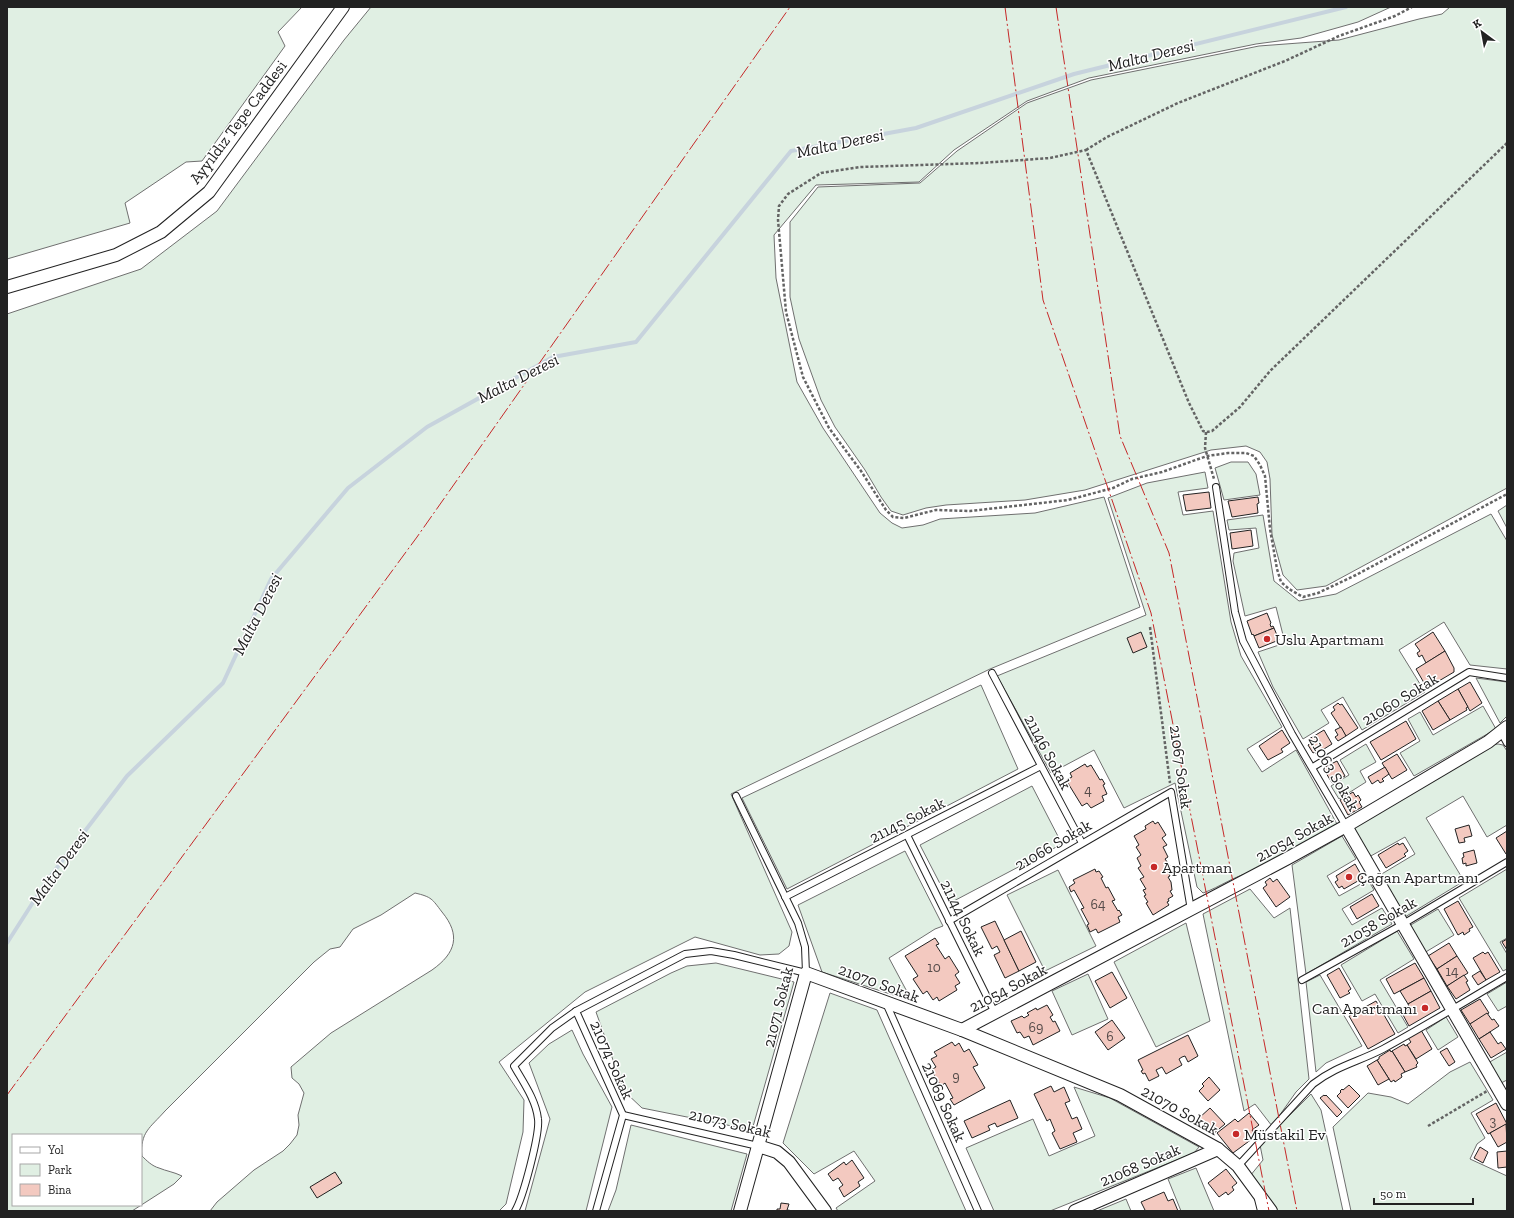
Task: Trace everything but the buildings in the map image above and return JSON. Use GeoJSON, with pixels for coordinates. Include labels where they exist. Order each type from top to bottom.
{"type":"FeatureCollection","features":[{"type":"Feature","properties":{"kind":"street","name":"Ayyıldız Tepe Caddesi"},"geometry":{"type":"LineString","coordinates":[[7,287],[116,255],[161,232],[209,192],[340,8]]}},
{"type":"Feature","properties":{"kind":"street","name":"21054 Sokak"},"geometry":{"type":"LineString","coordinates":[[962,1030],[1191,910],[1346,826],[1505,734]]}},
{"type":"Feature","properties":{"kind":"street","name":"21063 Sokak"},"geometry":{"type":"LineString","coordinates":[[1346,826],[1507,1104]]}},
{"type":"Feature","properties":{"kind":"street","name":"21070 Sokak"},"geometry":{"type":"LineString","coordinates":[[806,973],[962,1030],[1120,1096],[1218,1149],[1238,1166],[1271,1211]]}},
{"type":"Feature","properties":{"kind":"street","name":"21071 Sokak"},"geometry":{"type":"LineString","coordinates":[[740,1211],[806,973]]}},
{"type":"Feature","properties":{"kind":"street","name":"21073 Sokak"},"geometry":{"type":"LineString","coordinates":[[758,1146],[777,1152],[790,1162],[825,1211]]}},
{"type":"Feature","properties":{"kind":"street","name":"21068 Sokak"},"geometry":{"type":"LineString","coordinates":[[1075,1211],[1218,1149]]}},
{"type":"Feature","properties":{"kind":"lane","name":"21063 Sokak"},"geometry":{"type":"LineString","coordinates":[[1216,487],[1235,612],[1241,635],[1292,734],[1313,767],[1346,826]]}},
{"type":"Feature","properties":{"kind":"lane","name":"21060 Sokak"},"geometry":{"type":"LineString","coordinates":[[1313,767],[1469,672],[1507,678]]}},
{"type":"Feature","properties":{"kind":"lane","name":"21146 Sokak"},"geometry":{"type":"LineString","coordinates":[[992,673],[1082,843]]}},
{"type":"Feature","properties":{"kind":"lane","name":"21145 Sokak"},"geometry":{"type":"LineString","coordinates":[[785,897],[1041,766]]}},
{"type":"Feature","properties":{"kind":"lane","name":"21066 Sokak"},"geometry":{"type":"LineString","coordinates":[[950,921],[1171,792]]}},
{"type":"Feature","properties":{"kind":"lane","name":"21067 Sokak"},"geometry":{"type":"LineString","coordinates":[[1171,792],[1191,910]]}},
{"type":"Feature","properties":{"kind":"lane","name":"21071 Sokak"},"geometry":{"type":"LineString","coordinates":[[736,796],[798,923],[805,947],[806,973]]}},
{"type":"Feature","properties":{"kind":"lane","name":"21144 Sokak"},"geometry":{"type":"LineString","coordinates":[[907,835],[995,1013]]}},
{"type":"Feature","properties":{"kind":"lane","name":"21058 Sokak"},"geometry":{"type":"LineString","coordinates":[[1302,980],[1403,924],[1507,862]]}},
{"type":"Feature","properties":{"kind":"lane","name":"21070 Sokak"},"geometry":{"type":"LineString","coordinates":[[515,1211],[522,1193],[538,1131],[538,1120],[531,1097],[514,1066],[552,1028],[576,1011],[685,954],[712,951],[806,973]]}},
{"type":"Feature","properties":{"kind":"lane"},"geometry":{"type":"LineString","coordinates":[[1238,1166],[1313,1084],[1323,1076],[1382,1049],[1507,977]]}},
{"type":"Feature","properties":{"kind":"lane","name":"21069 Sokak"},"geometry":{"type":"LineString","coordinates":[[886,1003],[978,1211]]}},
{"type":"Feature","properties":{"kind":"lane","name":"21074 Sokak"},"geometry":{"type":"LineString","coordinates":[[576,1011],[623,1115],[596,1211]]}},
{"type":"Feature","properties":{"kind":"lane","name":"21073 Sokak"},"geometry":{"type":"LineString","coordinates":[[623,1115],[758,1146]]}},
{"type":"Feature","properties":{"kind":"lane"},"geometry":{"type":"LineString","coordinates":[[1257,1191],[1261,1211]]}},
{"type":"Feature","properties":{"kind":"path"},"geometry":{"type":"LineString","coordinates":[[1412,7],[1395,16],[1339,36],[1285,61],[1178,103],[1107,137],[1086,150],[1050,158],[860,167],[821,173],[788,194],[779,206],[778,220],[786,312],[803,377],[829,428],[861,471],[886,510],[894,517],[904,518],[936,510],[970,511],[1068,500],[1113,488],[1132,478],[1162,472],[1207,456],[1246,452],[1254,456],[1265,476],[1270,529],[1277,569],[1281,582],[1289,589],[1303,597],[1318,593],[1356,575],[1507,494]]}},
{"type":"Feature","properties":{"kind":"path"},"geometry":{"type":"LineString","coordinates":[[1086,150],[1189,403],[1200,427],[1206,432],[1212,431],[1240,407],[1270,371],[1507,143]]}},
{"type":"Feature","properties":{"kind":"path"},"geometry":{"type":"LineString","coordinates":[[1206,432],[1205,448],[1216,487]]}},
{"type":"Feature","properties":{"kind":"path","name":"21067 Sokak"},"geometry":{"type":"LineString","coordinates":[[1150,627],[1171,792]]}},
{"type":"Feature","properties":{"kind":"path"},"geometry":{"type":"LineString","coordinates":[[1428,1126],[1496,1085]]}},
{"type":"Feature","properties":{"kind":"green space"},"geometry":{"type":"Polygon","coordinates":[[[7,7],[302,7],[278,32],[285,46],[202,161],[186,162],[125,203],[130,223],[7,259],[7,7]]]}},
{"type":"Feature","properties":{"kind":"green space"},"geometry":{"type":"Polygon","coordinates":[[[371,7],[1391,7],[1358,22],[1301,38],[1256,44],[1089,78],[1027,101],[954,150],[919,182],[816,185],[774,235],[776,278],[797,382],[823,428],[880,513],[892,523],[902,528],[923,525],[940,519],[1035,513],[1104,497],[1140,607],[990,669],[731,794],[792,932],[789,946],[779,954],[760,955],[695,937],[585,992],[499,1062],[524,1100],[523,1132],[506,1204],[499,1211],[210,1211],[217,1202],[254,1170],[283,1151],[297,1135],[299,1125],[298,1115],[304,1093],[299,1084],[292,1078],[291,1067],[331,1033],[432,970],[440,964],[451,950],[454,936],[448,920],[431,899],[415,893],[381,915],[353,929],[340,947],[330,949],[314,962],[151,1126],[144,1136],[142,1148],[142,1134],[12,1134],[12,1206],[140,1206],[132,1211],[7,1211],[7,314],[141,269],[217,211],[344,40],[371,7]]]}},
{"type":"Feature","properties":{"kind":"green space"},"geometry":{"type":"Polygon","coordinates":[[[1450,7],[1507,7],[1507,488],[1326,586],[1297,590],[1283,575],[1272,535],[1270,479],[1267,462],[1260,452],[1246,446],[1211,450],[1085,490],[1025,500],[946,505],[926,508],[903,515],[891,511],[835,427],[821,400],[799,339],[790,297],[790,222],[818,187],[920,183],[957,151],[1027,103],[1091,80],[1259,46],[1339,40],[1442,14],[1450,7]]]}},
{"type":"Feature","properties":{"kind":"green space"},"geometry":{"type":"Polygon","coordinates":[[[1231,462],[1248,462],[1256,474],[1260,495],[1224,500],[1215,468],[1231,462]]]}},
{"type":"Feature","properties":{"kind":"green space"},"geometry":{"type":"Polygon","coordinates":[[[1205,472],[1208,488],[1178,492],[1183,515],[1213,511],[1231,622],[1241,656],[1282,727],[1247,749],[1262,772],[1296,750],[1337,824],[1252,872],[1239,876],[1203,893],[1197,887],[1175,783],[1124,808],[1094,750],[1051,773],[997,676],[1146,615],[1108,498],[1147,483],[1205,472]]]}},
{"type":"Feature","properties":{"kind":"green space"},"geometry":{"type":"Polygon","coordinates":[[[1507,505],[1507,528],[1498,511],[1507,505]]]}},
{"type":"Feature","properties":{"kind":"green space"},"geometry":{"type":"Polygon","coordinates":[[[1491,514],[1507,541],[1507,669],[1470,665],[1444,622],[1399,650],[1425,692],[1362,730],[1343,697],[1321,710],[1329,723],[1303,739],[1273,687],[1258,652],[1285,643],[1276,607],[1245,616],[1233,561],[1234,553],[1259,548],[1256,528],[1229,530],[1227,520],[1263,515],[1274,581],[1299,601],[1336,594],[1491,514]]]}},
{"type":"Feature","properties":{"kind":"green space"},"geometry":{"type":"Polygon","coordinates":[[[1476,678],[1507,682],[1507,716],[1500,723],[1476,678]]]}},
{"type":"Feature","properties":{"kind":"green space"},"geometry":{"type":"Polygon","coordinates":[[[981,685],[1018,769],[787,889],[742,798],[981,685]]]}},
{"type":"Feature","properties":{"kind":"green space"},"geometry":{"type":"Polygon","coordinates":[[[1483,706],[1496,729],[1414,776],[1400,753],[1420,741],[1408,719],[1420,712],[1433,735],[1483,706]]]}},
{"type":"Feature","properties":{"kind":"green space"},"geometry":{"type":"Polygon","coordinates":[[[1366,744],[1376,762],[1360,771],[1366,782],[1339,799],[1331,786],[1349,775],[1340,760],[1366,744]]]}},
{"type":"Feature","properties":{"kind":"green space"},"geometry":{"type":"Polygon","coordinates":[[[1491,745],[1503,745],[1507,751],[1507,825],[1487,837],[1463,796],[1426,818],[1464,881],[1405,917],[1380,875],[1415,854],[1405,837],[1369,857],[1352,829],[1491,745]]]}},
{"type":"Feature","properties":{"kind":"green space"},"geometry":{"type":"Polygon","coordinates":[[[1032,786],[1062,844],[950,903],[920,845],[1032,786]]]}},
{"type":"Feature","properties":{"kind":"green space"},"geometry":{"type":"Polygon","coordinates":[[[1342,836],[1356,859],[1327,876],[1339,896],[1368,880],[1374,890],[1342,909],[1352,925],[1382,908],[1392,924],[1306,974],[1292,865],[1342,836]]]}},
{"type":"Feature","properties":{"kind":"green space"},"geometry":{"type":"Polygon","coordinates":[[[905,851],[943,926],[935,929],[889,958],[912,1001],[822,972],[798,905],[905,851]]]}},
{"type":"Feature","properties":{"kind":"green space"},"geometry":{"type":"Polygon","coordinates":[[[1507,869],[1507,938],[1500,942],[1507,954],[1507,969],[1503,971],[1459,898],[1507,869]]]}},
{"type":"Feature","properties":{"kind":"green space"},"geometry":{"type":"Polygon","coordinates":[[[1058,870],[1096,946],[1045,971],[1007,895],[1058,870]]]}},
{"type":"Feature","properties":{"kind":"green space"},"geometry":{"type":"Polygon","coordinates":[[[1250,889],[1274,918],[1290,908],[1309,1079],[1296,1092],[1272,1126],[1255,1104],[1244,1111],[1203,914],[1250,889]]]}},
{"type":"Feature","properties":{"kind":"green space"},"geometry":{"type":"Polygon","coordinates":[[[1438,909],[1454,935],[1424,953],[1409,926],[1438,909]]]}},
{"type":"Feature","properties":{"kind":"green space"},"geometry":{"type":"Polygon","coordinates":[[[1186,923],[1210,1021],[1156,1047],[1114,962],[1186,923]]]}},
{"type":"Feature","properties":{"kind":"green space"},"geometry":{"type":"Polygon","coordinates":[[[1397,931],[1414,959],[1380,980],[1408,1027],[1398,1033],[1375,994],[1362,1001],[1341,965],[1397,931]]]}},
{"type":"Feature","properties":{"kind":"green space"},"geometry":{"type":"Polygon","coordinates":[[[716,963],[794,982],[752,1130],[642,1108],[624,1091],[596,1012],[687,966],[716,963]]]}},
{"type":"Feature","properties":{"kind":"green space"},"geometry":{"type":"Polygon","coordinates":[[[1088,974],[1108,1019],[1072,1035],[1052,991],[1088,974]]]}},
{"type":"Feature","properties":{"kind":"green space"},"geometry":{"type":"Polygon","coordinates":[[[1320,975],[1362,1046],[1326,1063],[1316,1072],[1306,982],[1320,975]]]}},
{"type":"Feature","properties":{"kind":"green space"},"geometry":{"type":"Polygon","coordinates":[[[1507,982],[1507,1006],[1498,1011],[1487,994],[1507,982]]]}},
{"type":"Feature","properties":{"kind":"green space"},"geometry":{"type":"Polygon","coordinates":[[[830,993],[877,1010],[966,1211],[838,1211],[836,1208],[875,1181],[854,1151],[814,1174],[783,1143],[830,993]]]}},
{"type":"Feature","properties":{"kind":"green space"},"geometry":{"type":"Polygon","coordinates":[[[1446,1017],[1458,1037],[1438,1050],[1426,1030],[1446,1017]]]}},
{"type":"Feature","properties":{"kind":"green space"},"geometry":{"type":"Polygon","coordinates":[[[572,1030],[583,1054],[612,1107],[586,1211],[525,1211],[550,1119],[529,1063],[549,1044],[572,1030]]]}},
{"type":"Feature","properties":{"kind":"green space"},"geometry":{"type":"Polygon","coordinates":[[[1507,1052],[1507,1080],[1501,1083],[1488,1063],[1507,1052]]]}},
{"type":"Feature","properties":{"kind":"green space"},"geometry":{"type":"Polygon","coordinates":[[[1470,1062],[1493,1100],[1471,1113],[1485,1138],[1477,1144],[1470,1159],[1507,1176],[1507,1211],[1351,1211],[1333,1127],[1368,1093],[1391,1097],[1408,1104],[1450,1072],[1470,1062]]]}},
{"type":"Feature","properties":{"kind":"green space"},"geometry":{"type":"Polygon","coordinates":[[[1074,1087],[1110,1098],[1199,1147],[1194,1153],[1050,1211],[994,1211],[966,1148],[1033,1119],[1049,1156],[1095,1136],[1074,1087]]]}},
{"type":"Feature","properties":{"kind":"green space"},"geometry":{"type":"Polygon","coordinates":[[[1311,1094],[1321,1110],[1343,1211],[1275,1211],[1250,1176],[1263,1160],[1260,1145],[1311,1094]]]}},
{"type":"Feature","properties":{"kind":"green space"},"geometry":{"type":"Polygon","coordinates":[[[631,1125],[747,1154],[731,1211],[608,1211],[616,1190],[631,1125]]]}},
{"type":"Feature","properties":{"kind":"green space"},"geometry":{"type":"Polygon","coordinates":[[[142,1156],[154,1166],[182,1176],[174,1184],[142,1205],[142,1156]]]}},
{"type":"Feature","properties":{"kind":"green space"},"geometry":{"type":"Polygon","coordinates":[[[1196,1168],[1214,1211],[1181,1211],[1168,1179],[1196,1168]]]}},
{"type":"Feature","properties":{"kind":"green space"},"geometry":{"type":"Polygon","coordinates":[[[1126,1199],[1131,1211],[1097,1211],[1126,1199]]]}},
{"type":"Feature","properties":{"kind":"waterway","name":"Malta Deresi"},"geometry":{"type":"LineString","coordinates":[[7,943],[46,882],[127,776],[223,683],[271,579],[348,488],[427,427],[553,357],[636,342],[791,151],[916,128],[1074,74],[1346,7]]}},
{"type":"Feature","properties":{"kind":"power"},"geometry":{"type":"LineString","coordinates":[[7,1095],[417,537],[790,7]]}},
{"type":"Feature","properties":{"kind":"power"},"geometry":{"type":"LineString","coordinates":[[1005,7],[1043,300],[1151,613],[1269,1211]]}},
{"type":"Feature","properties":{"kind":"power"},"geometry":{"type":"LineString","coordinates":[[1056,7],[1120,436],[1169,553],[1297,1211]]}},
{"type":"Feature","properties":{"kind":"place","name":"Uslu Apartmanı"},"geometry":{"type":"Point","coordinates":[1267,639]}},
{"type":"Feature","properties":{"kind":"place","name":"Apartman"},"geometry":{"type":"Point","coordinates":[1154,867]}},
{"type":"Feature","properties":{"kind":"place","name":"Çağan Apartmanı"},"geometry":{"type":"Point","coordinates":[1349,877]}},
{"type":"Feature","properties":{"kind":"place","name":"Can Apartmanı"},"geometry":{"type":"Point","coordinates":[1425,1008]}},
{"type":"Feature","properties":{"kind":"place","name":"Müstakil Ev"},"geometry":{"type":"Point","coordinates":[1236,1134]}}]}
